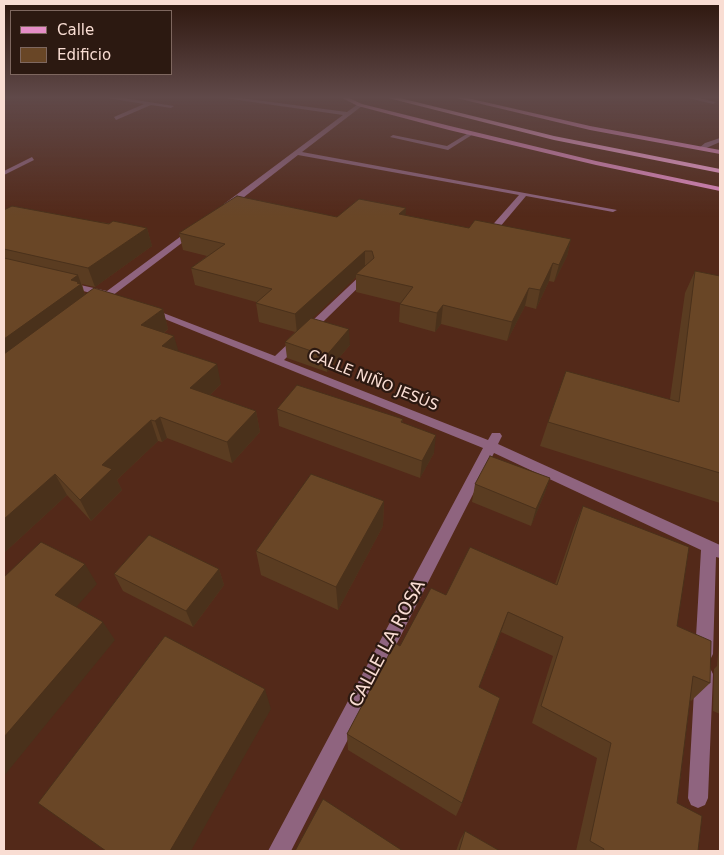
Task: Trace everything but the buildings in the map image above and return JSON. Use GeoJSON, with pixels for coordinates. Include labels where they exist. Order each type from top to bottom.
{"type":"FeatureCollection","features":[{"type":"Feature","properties":{"kind":"highway"},"geometry":{"type":"LineString","coordinates":[[550,137],[720,169]]}},
{"type":"Feature","properties":{"kind":"highway"},"geometry":{"type":"LineString","coordinates":[[556,137],[720,169]]}},
{"type":"Feature","properties":{"kind":"highway"},"geometry":{"type":"LineString","coordinates":[[577,137],[720,164]]}},
{"type":"Feature","properties":{"kind":"highway"},"geometry":{"type":"LineString","coordinates":[[591,137],[674,153]]}},
{"type":"Feature","properties":{"kind":"main road"},"geometry":{"type":"LineString","coordinates":[[488,137],[596,163],[720,189]]}},
{"type":"Feature","properties":{"kind":"main road"},"geometry":{"type":"LineString","coordinates":[[640,137],[720,152]]}},
{"type":"Feature","properties":{"kind":"street"},"geometry":{"type":"LineString","coordinates":[[219,212],[319,137]]}},
{"type":"Feature","properties":{"kind":"street"},"geometry":{"type":"LineString","coordinates":[[393,137],[448,148],[466,137]]}},
{"type":"Feature","properties":{"kind":"street"},"geometry":{"type":"LineString","coordinates":[[702,148],[720,140]]}},
{"type":"Feature","properties":{"kind":"street"},"geometry":{"type":"LineString","coordinates":[[298,153],[613,210]]}},
{"type":"Feature","properties":{"kind":"street"},"geometry":{"type":"LineString","coordinates":[[4,173],[32,158]]}},
{"type":"Feature","properties":{"kind":"street"},"geometry":{"type":"LineString","coordinates":[[491,232],[524,194]]}},
{"type":"Feature","properties":{"kind":"street"},"geometry":{"type":"LineString","coordinates":[[93,306],[203,224]]}},
{"type":"Feature","properties":{"kind":"street"},"geometry":{"type":"LineString","coordinates":[[277,360],[369,272]]}},
{"type":"Feature","properties":{"kind":"street","name":"CALLE NIÑO JESÚS"},"geometry":{"type":"LineString","coordinates":[[51,281],[108,294],[277,360],[494,441],[715,549]]}},
{"type":"Feature","properties":{"kind":"street","name":"CALLE LA ROSA"},"geometry":{"type":"LineString","coordinates":[[279,851],[494,441]]}},
{"type":"Feature","properties":{"kind":"street"},"geometry":{"type":"LineString","coordinates":[[698,798],[715,549]]}}]}
